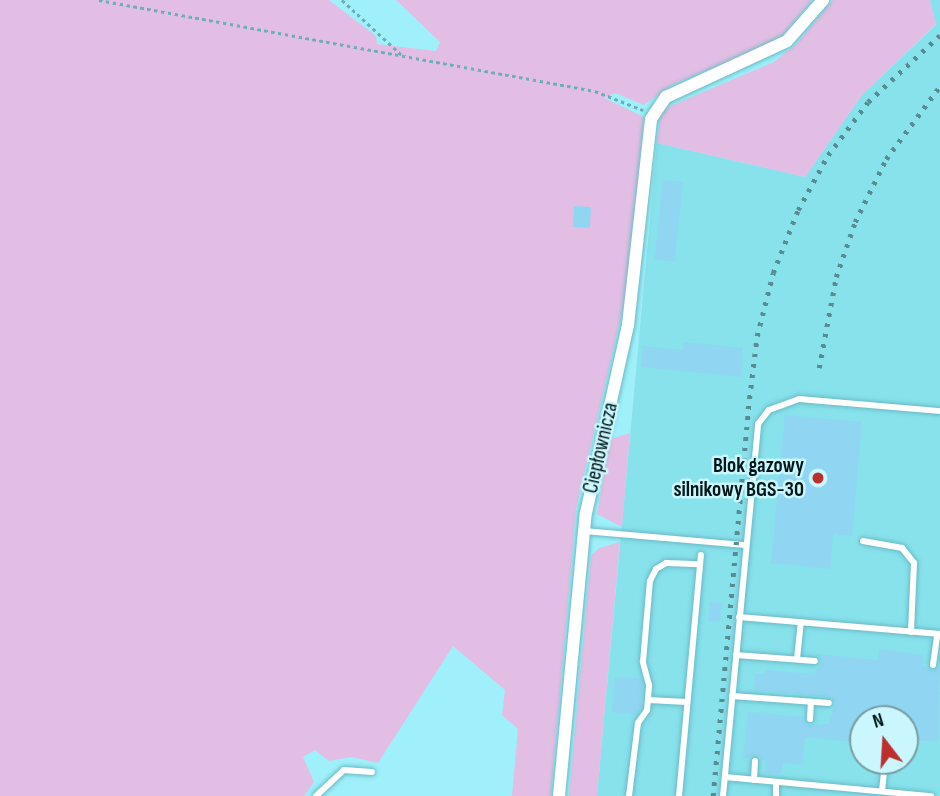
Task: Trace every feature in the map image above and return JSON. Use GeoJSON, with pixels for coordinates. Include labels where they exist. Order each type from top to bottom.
{"type":"FeatureCollection","features":[{"type":"Feature","properties":{"kind":"street"},"geometry":{"type":"LineString","coordinates":[[656,109],[787,41],[823,0]]}},
{"type":"Feature","properties":{"kind":"street","name":"Ciepłownicza"},"geometry":{"type":"LineString","coordinates":[[559,796],[584,531],[628,325],[656,109]]}},
{"type":"Feature","properties":{"kind":"lane"},"geometry":{"type":"LineString","coordinates":[[723,796],[758,424],[769,410],[799,399],[940,411]]}},
{"type":"Feature","properties":{"kind":"lane"},"geometry":{"type":"LineString","coordinates":[[584,531],[745,545]]}},
{"type":"Feature","properties":{"kind":"lane"},"geometry":{"type":"LineString","coordinates":[[863,541],[902,548],[914,562],[911,632]]}},
{"type":"Feature","properties":{"kind":"lane"},"geometry":{"type":"LineString","coordinates":[[679,796],[701,555]]}},
{"type":"Feature","properties":{"kind":"lane"},"geometry":{"type":"LineString","coordinates":[[629,796],[638,723],[648,700],[643,662],[652,575],[666,563],[701,564]]}},
{"type":"Feature","properties":{"kind":"lane"},"geometry":{"type":"LineString","coordinates":[[739,617],[938,634],[938,648],[933,665]]}},
{"type":"Feature","properties":{"kind":"lane"},"geometry":{"type":"LineString","coordinates":[[797,659],[801,622]]}},
{"type":"Feature","properties":{"kind":"lane"},"geometry":{"type":"LineString","coordinates":[[736,655],[815,661]]}},
{"type":"Feature","properties":{"kind":"lane"},"geometry":{"type":"LineString","coordinates":[[732,696],[829,703]]}},
{"type":"Feature","properties":{"kind":"lane"},"geometry":{"type":"LineString","coordinates":[[648,700],[688,702]]}},
{"type":"Feature","properties":{"kind":"lane"},"geometry":{"type":"LineString","coordinates":[[810,719],[811,702]]}},
{"type":"Feature","properties":{"kind":"lane"},"geometry":{"type":"LineString","coordinates":[[754,780],[755,761]]}},
{"type":"Feature","properties":{"kind":"lane"},"geometry":{"type":"LineString","coordinates":[[316,796],[344,770],[372,772]]}},
{"type":"Feature","properties":{"kind":"lane"},"geometry":{"type":"LineString","coordinates":[[882,791],[884,775]]}},
{"type":"Feature","properties":{"kind":"lane"},"geometry":{"type":"LineString","coordinates":[[725,777],[931,796]]}},
{"type":"Feature","properties":{"kind":"lane"},"geometry":{"type":"LineString","coordinates":[[776,782],[776,796]]}},
{"type":"Feature","properties":{"kind":"path"},"geometry":{"type":"LineString","coordinates":[[99,0],[595,91],[656,109]]}},
{"type":"Feature","properties":{"kind":"path"},"geometry":{"type":"LineString","coordinates":[[342,0],[403,55]]}},
{"type":"Feature","properties":{"kind":"shaded area"},"geometry":{"type":"Polygon","coordinates":[[[0,0],[329,0],[376,36],[377,44],[436,51],[440,42],[396,0],[812,0],[778,41],[672,85],[644,105],[615,93],[604,98],[644,117],[628,286],[576,509],[551,796],[512,796],[518,729],[502,715],[505,690],[453,646],[378,763],[351,757],[329,761],[315,750],[303,757],[314,782],[304,796],[0,796],[0,0]]]}},
{"type":"Feature","properties":{"kind":"shaded area"},"geometry":{"type":"Polygon","coordinates":[[[833,0],[930,0],[936,24],[862,95],[805,177],[657,143],[661,110],[774,62],[796,44],[833,0]]]}},
{"type":"Feature","properties":{"kind":"shaded area"},"geometry":{"type":"Polygon","coordinates":[[[930,0],[940,0],[940,796],[597,796],[657,143],[805,177],[862,95],[936,25],[930,0]]]}},
{"type":"Feature","properties":{"kind":"shaded area"},"geometry":{"type":"Polygon","coordinates":[[[630,433],[622,527],[597,514],[610,439],[630,433]]]}},
{"type":"Feature","properties":{"kind":"shaded area"},"geometry":{"type":"Polygon","coordinates":[[[620,542],[597,796],[569,796],[591,556],[599,548],[620,542]]]}},
{"type":"Feature","properties":{"kind":"building"},"geometry":{"type":"Polygon","coordinates":[[[663,180],[683,182],[675,262],[655,260],[663,180]]]}},
{"type":"Feature","properties":{"kind":"building"},"geometry":{"type":"Polygon","coordinates":[[[574,206],[591,207],[590,228],[573,227],[574,206]]]}},
{"type":"Feature","properties":{"kind":"building"},"geometry":{"type":"Polygon","coordinates":[[[684,342],[743,348],[741,377],[641,367],[643,346],[683,350],[684,342]]]}},
{"type":"Feature","properties":{"kind":"building","name":"Blok gazowy silnikowy BGS-30"},"geometry":{"type":"Polygon","coordinates":[[[785,415],[862,422],[852,536],[833,534],[830,569],[771,563],[785,415]]]}},
{"type":"Feature","properties":{"kind":"building"},"geometry":{"type":"Polygon","coordinates":[[[710,602],[722,603],[720,622],[708,621],[710,602]]]}},
{"type":"Feature","properties":{"kind":"building"},"geometry":{"type":"Polygon","coordinates":[[[879,649],[923,655],[922,665],[932,670],[940,667],[938,742],[919,740],[919,705],[849,705],[849,742],[805,737],[802,765],[783,763],[781,774],[765,773],[766,761],[757,756],[743,759],[748,712],[804,717],[809,725],[828,724],[835,704],[831,697],[754,690],[755,674],[765,674],[765,670],[814,674],[821,662],[816,654],[878,660],[879,649]]]}},
{"type":"Feature","properties":{"kind":"building"},"geometry":{"type":"Polygon","coordinates":[[[615,677],[642,679],[641,708],[637,715],[612,712],[615,677]]]}},
{"type":"Feature","properties":{"kind":"railway"},"geometry":{"type":"LineString","coordinates":[[713,796],[748,409],[757,336],[773,273],[798,210],[828,155],[868,102],[940,35]]}},
{"type":"Feature","properties":{"kind":"railway"},"geometry":{"type":"LineString","coordinates":[[819,368],[836,277],[855,222],[886,159],[940,86]]}},
{"type":"Feature","properties":{"kind":"place","name":"Blok gazowy silnikowy BGS-30"},"geometry":{"type":"Point","coordinates":[818,478]}}]}
